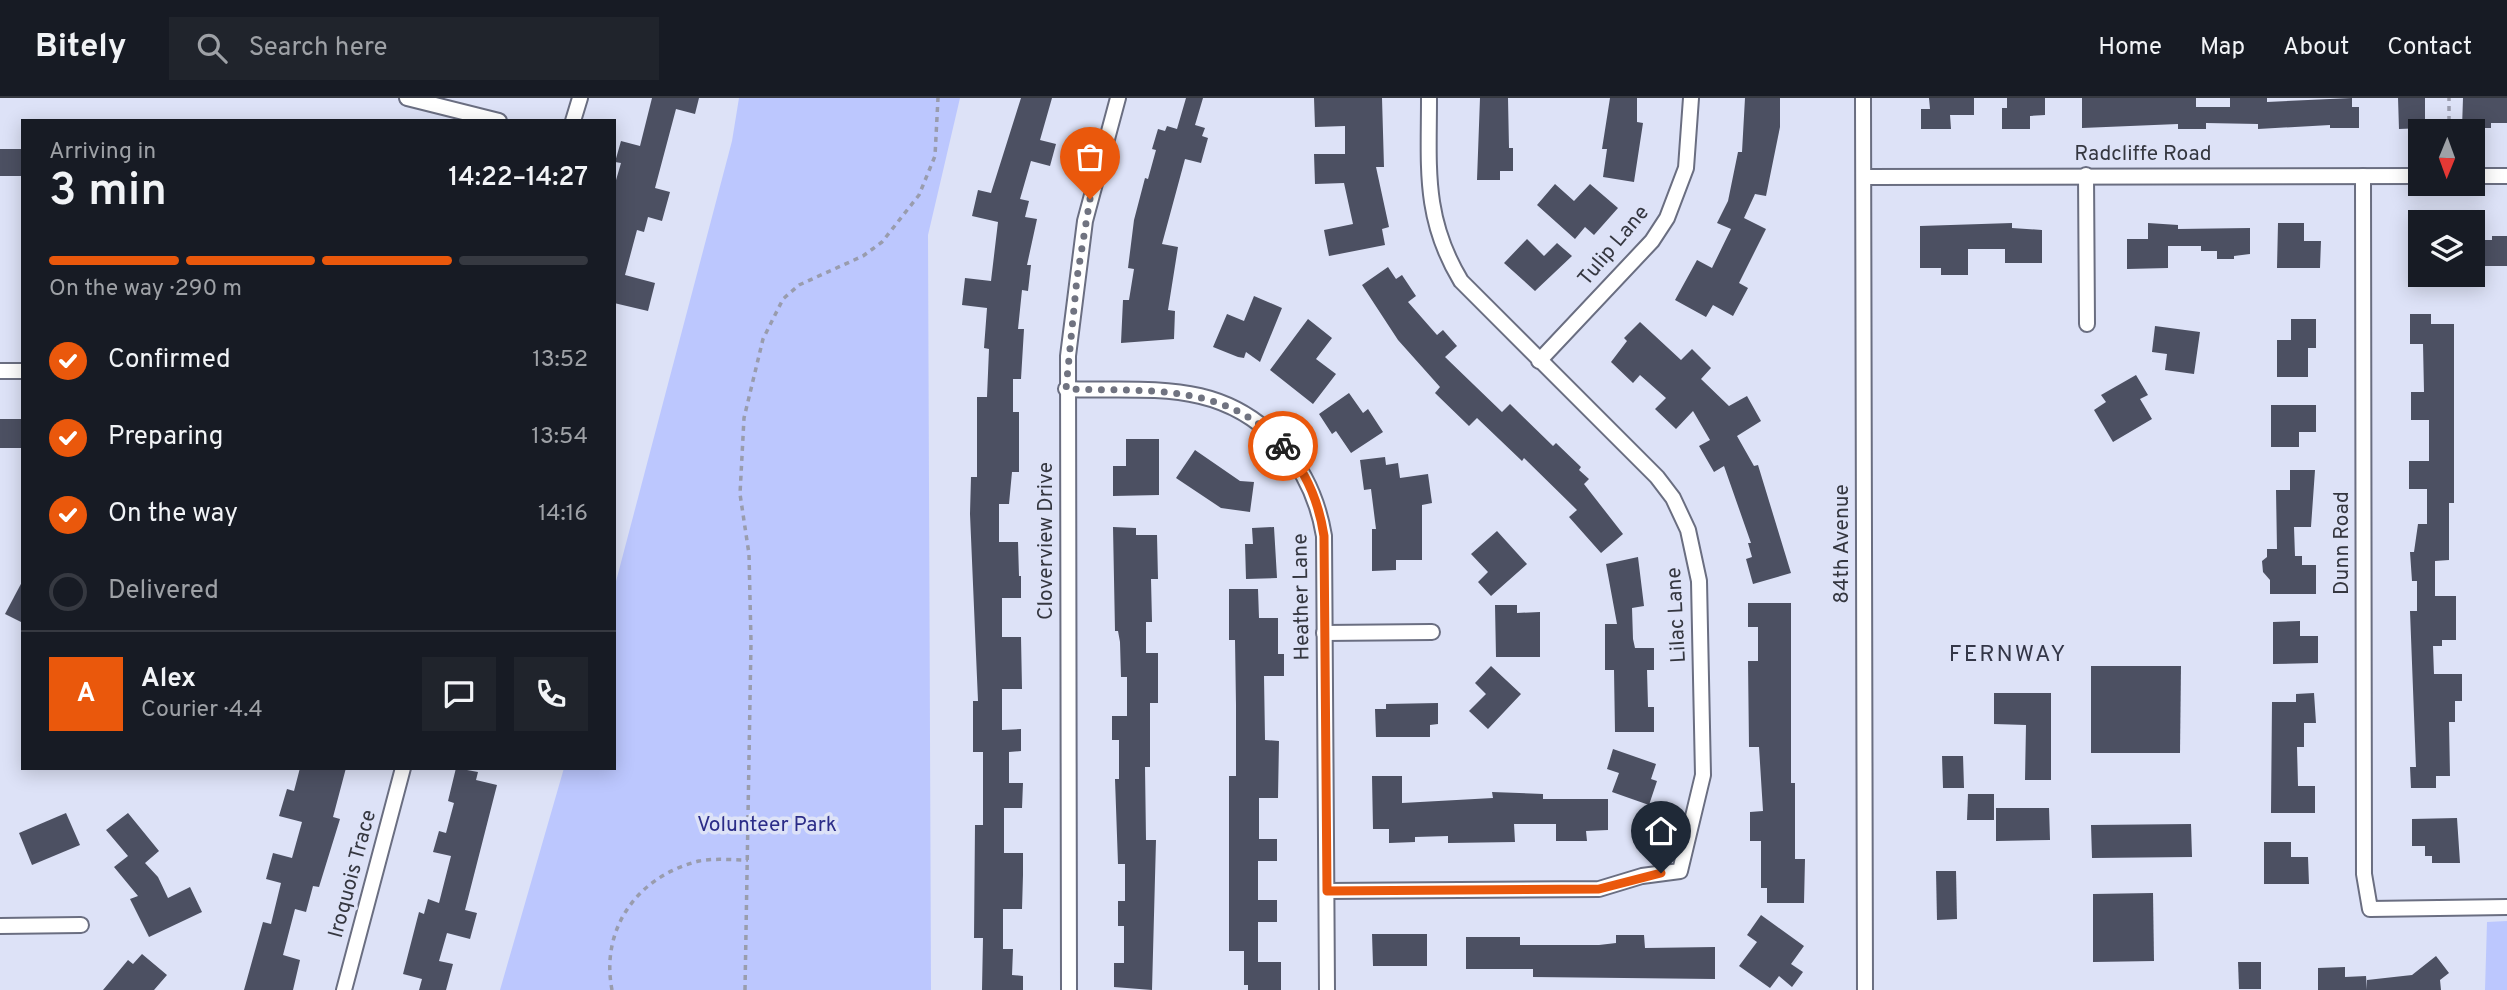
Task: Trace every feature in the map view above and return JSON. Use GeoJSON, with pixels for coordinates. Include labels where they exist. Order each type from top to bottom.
{"type":"FeatureCollection","features":[{"type":"Feature","properties":{"kind":"street"},"geometry":{"type":"LineString","coordinates":[[407,98],[491,119]]}},
{"type":"Feature","properties":{"kind":"street"},"geometry":{"type":"LineString","coordinates":[[574,119],[580,98]]}},
{"type":"Feature","properties":{"kind":"street","name":"Cloverview Drive"},"geometry":{"type":"LineString","coordinates":[[1069,990],[1066,389],[1084,221],[1118,98]]}},
{"type":"Feature","properties":{"kind":"street","name":"Lilac Lane"},"geometry":{"type":"LineString","coordinates":[[1327,891],[1599,889],[1642,876],[1679,871],[1703,775],[1699,582],[1694,548],[1673,498],[1657,477],[1474,297],[1461,281],[1442,245],[1430,198],[1429,98]]}},
{"type":"Feature","properties":{"kind":"street","name":"Tulip Lane"},"geometry":{"type":"LineString","coordinates":[[1538,361],[1644,249],[1667,218],[1686,168],[1691,98]]}},
{"type":"Feature","properties":{"kind":"street","name":"84th Avenue"},"geometry":{"type":"LineString","coordinates":[[1863,98],[1865,990]]}},
{"type":"Feature","properties":{"kind":"street"},"geometry":{"type":"LineString","coordinates":[[2086,175],[2087,324]]}},
{"type":"Feature","properties":{"kind":"street","name":"Dunn Road"},"geometry":{"type":"LineString","coordinates":[[2363,176],[2364,860],[2370,909],[2507,907]]}},
{"type":"Feature","properties":{"kind":"street","name":"Radcliffe Road"},"geometry":{"type":"LineString","coordinates":[[1865,177],[2408,176]]}},
{"type":"Feature","properties":{"kind":"street"},"geometry":{"type":"LineString","coordinates":[[2485,176],[2507,176]]}},
{"type":"Feature","properties":{"kind":"street"},"geometry":{"type":"LineString","coordinates":[[0,371],[21,371]]}},
{"type":"Feature","properties":{"kind":"street","name":"Heather Lane"},"geometry":{"type":"LineString","coordinates":[[1066,389],[1200,396],[1242,412],[1278,440],[1304,474],[1321,519],[1327,990]]}},
{"type":"Feature","properties":{"kind":"street"},"geometry":{"type":"LineString","coordinates":[[1324,633],[1432,632]]}},
{"type":"Feature","properties":{"kind":"street","name":"Iroquois Trace"},"geometry":{"type":"LineString","coordinates":[[344,990],[401,770]]}},
{"type":"Feature","properties":{"kind":"street"},"geometry":{"type":"LineString","coordinates":[[0,926],[81,925]]}},
{"type":"Feature","properties":{"kind":"path"},"geometry":{"type":"LineString","coordinates":[[745,990],[749,554],[740,494],[740,447],[751,383],[763,339],[783,299],[799,285],[863,256],[882,242],[919,195],[935,156],[939,138],[938,98]]}},
{"type":"Feature","properties":{"kind":"path"},"geometry":{"type":"LineString","coordinates":[[2449,98],[2449,119]]}},
{"type":"Feature","properties":{"kind":"path"},"geometry":{"type":"LineString","coordinates":[[612,990],[607,966],[615,932],[634,897],[667,873],[701,861],[748,860]]}},
{"type":"Feature","properties":{"kind":"green space","name":"Volunteer Park"},"geometry":{"type":"Polygon","coordinates":[[[739,98],[960,98],[928,235],[931,990],[500,990],[563,770],[616,770],[616,581],[732,141],[739,98]]]}},
{"type":"Feature","properties":{"kind":"green space"},"geometry":{"type":"Polygon","coordinates":[[[2507,921],[2507,990],[2485,990],[2487,922],[2507,921]]]}},
{"type":"Feature","properties":{"kind":"building"},"geometry":{"type":"Polygon","coordinates":[[[652,98],[699,98],[695,114],[676,109],[655,188],[670,192],[662,221],[648,217],[644,232],[637,230],[625,275],[655,283],[648,311],[616,303],[616,180],[621,163],[616,162],[616,158],[621,141],[640,146],[652,98]]]}},
{"type":"Feature","properties":{"kind":"building"},"geometry":{"type":"Polygon","coordinates":[[[1021,98],[1052,98],[1040,140],[1056,144],[1050,166],[1031,161],[1020,199],[1029,201],[1025,217],[1037,219],[1027,265],[1031,265],[1028,291],[1022,290],[1018,329],[1024,329],[1021,379],[1013,379],[1013,412],[1019,412],[1019,472],[1012,472],[1009,504],[999,504],[999,542],[1018,542],[1021,576],[1021,598],[1002,598],[1002,637],[1021,637],[1022,689],[1002,689],[1002,730],[1021,729],[1021,751],[1009,752],[1009,783],[1023,783],[1022,808],[1004,808],[1004,853],[1023,853],[1023,875],[1022,909],[1003,909],[1003,949],[1013,949],[1012,975],[1023,976],[1023,990],[982,990],[983,938],[974,938],[975,825],[983,825],[983,752],[973,752],[973,701],[978,701],[970,514],[971,477],[977,477],[977,397],[987,397],[989,349],[984,348],[987,308],[962,305],[965,278],[991,281],[998,222],[972,216],[978,190],[991,193],[1021,98]]]}},
{"type":"Feature","properties":{"kind":"building"},"geometry":{"type":"Polygon","coordinates":[[[1186,98],[1203,98],[1195,125],[1205,128],[1202,136],[1208,138],[1201,163],[1185,159],[1162,244],[1178,247],[1168,310],[1175,311],[1174,339],[1121,343],[1123,300],[1129,300],[1134,269],[1128,268],[1134,220],[1156,150],[1152,149],[1158,129],[1165,131],[1167,126],[1177,129],[1186,98]]]}},
{"type":"Feature","properties":{"kind":"building"},"geometry":{"type":"Polygon","coordinates":[[[1314,98],[1382,98],[1384,167],[1376,167],[1389,227],[1382,229],[1385,245],[1329,256],[1324,230],[1353,224],[1344,183],[1315,184],[1314,154],[1345,154],[1345,126],[1315,127],[1314,98]]]}},
{"type":"Feature","properties":{"kind":"building"},"geometry":{"type":"Polygon","coordinates":[[[1480,98],[1508,98],[1509,148],[1513,148],[1513,171],[1500,171],[1500,180],[1477,180],[1480,98]]]}},
{"type":"Feature","properties":{"kind":"building"},"geometry":{"type":"Polygon","coordinates":[[[1610,98],[1637,98],[1637,122],[1643,123],[1634,182],[1603,177],[1607,149],[1602,149],[1610,98]]]}},
{"type":"Feature","properties":{"kind":"building"},"geometry":{"type":"Polygon","coordinates":[[[1745,98],[1780,98],[1780,127],[1766,196],[1755,194],[1744,218],[1766,229],[1739,283],[1748,288],[1733,316],[1713,305],[1706,317],[1675,300],[1697,260],[1712,268],[1731,229],[1717,223],[1728,201],[1738,152],[1742,152],[1745,98]]]}},
{"type":"Feature","properties":{"kind":"building"},"geometry":{"type":"Polygon","coordinates":[[[1929,98],[1974,98],[1974,115],[1950,115],[1951,129],[1921,129],[1921,109],[1930,109],[1929,98]]]}},
{"type":"Feature","properties":{"kind":"building"},"geometry":{"type":"Polygon","coordinates":[[[2007,98],[2045,98],[2045,115],[2030,116],[2030,129],[2002,129],[2002,108],[2007,108],[2007,98]]]}},
{"type":"Feature","properties":{"kind":"building"},"geometry":{"type":"Polygon","coordinates":[[[2082,98],[2196,98],[2196,107],[2230,107],[2230,98],[2267,98],[2267,102],[2352,98],[2352,107],[2359,107],[2359,128],[2330,128],[2330,125],[2258,129],[2258,124],[2206,123],[2206,129],[2178,129],[2178,124],[2082,128],[2082,98]]]}},
{"type":"Feature","properties":{"kind":"building"},"geometry":{"type":"Polygon","coordinates":[[[2398,98],[2425,98],[2425,119],[2408,119],[2408,129],[2399,129],[2398,98]]]}},
{"type":"Feature","properties":{"kind":"building"},"geometry":{"type":"Polygon","coordinates":[[[2463,98],[2507,98],[2507,123],[2491,123],[2491,128],[2485,128],[2485,119],[2462,119],[2463,98]]]}},
{"type":"Feature","properties":{"kind":"building"},"geometry":{"type":"Polygon","coordinates":[[[0,149],[21,149],[21,176],[0,176],[0,149]]]}},
{"type":"Feature","properties":{"kind":"building"},"geometry":{"type":"Polygon","coordinates":[[[1555,184],[1574,201],[1590,184],[1618,208],[1594,235],[1585,227],[1575,239],[1537,205],[1555,184]]]}},
{"type":"Feature","properties":{"kind":"building"},"geometry":{"type":"Polygon","coordinates":[[[2012,223],[2012,228],[2042,230],[2042,263],[2005,263],[2005,249],[1968,249],[1968,275],[1941,275],[1941,268],[1920,268],[1920,226],[2012,223]]]}},
{"type":"Feature","properties":{"kind":"building"},"geometry":{"type":"Polygon","coordinates":[[[2148,223],[2178,225],[2178,229],[2250,228],[2250,254],[2234,256],[2234,259],[2217,259],[2217,251],[2201,251],[2201,246],[2168,246],[2168,268],[2127,269],[2127,239],[2148,239],[2148,223]]]}},
{"type":"Feature","properties":{"kind":"building"},"geometry":{"type":"Polygon","coordinates":[[[2278,223],[2304,223],[2304,241],[2321,241],[2320,268],[2277,268],[2278,223]]]}},
{"type":"Feature","properties":{"kind":"building"},"geometry":{"type":"Polygon","coordinates":[[[2492,236],[2507,236],[2507,266],[2485,266],[2485,240],[2492,240],[2492,236]]]}},
{"type":"Feature","properties":{"kind":"building"},"geometry":{"type":"Polygon","coordinates":[[[1527,239],[1544,256],[1557,243],[1572,256],[1535,291],[1504,263],[1527,239]]]}},
{"type":"Feature","properties":{"kind":"building"},"geometry":{"type":"Polygon","coordinates":[[[1388,267],[1396,279],[1402,275],[1416,296],[1408,302],[1437,335],[1443,330],[1457,346],[1445,357],[1502,412],[1510,404],[1553,446],[1556,443],[1581,467],[1579,470],[1589,479],[1584,484],[1623,534],[1601,553],[1569,517],[1577,510],[1524,458],[1522,461],[1477,418],[1469,426],[1435,393],[1440,387],[1398,340],[1362,285],[1388,267]]]}},
{"type":"Feature","properties":{"kind":"building"},"geometry":{"type":"Polygon","coordinates":[[[1254,296],[1282,308],[1260,362],[1246,352],[1244,358],[1213,347],[1227,314],[1244,321],[1254,296]]]}},
{"type":"Feature","properties":{"kind":"building"},"geometry":{"type":"Polygon","coordinates":[[[2410,314],[2431,314],[2431,324],[2454,324],[2454,503],[2449,503],[2449,560],[2435,561],[2435,596],[2456,596],[2456,640],[2442,640],[2442,646],[2433,646],[2434,674],[2462,674],[2462,701],[2455,701],[2455,722],[2449,722],[2450,776],[2436,776],[2436,788],[2411,788],[2410,767],[2416,767],[2410,611],[2417,611],[2417,581],[2412,581],[2410,552],[2414,552],[2418,524],[2427,524],[2427,489],[2409,489],[2409,461],[2429,461],[2429,420],[2411,420],[2411,392],[2424,392],[2423,344],[2410,344],[2410,314]]]}},
{"type":"Feature","properties":{"kind":"building"},"geometry":{"type":"Polygon","coordinates":[[[1308,319],[1332,338],[1316,359],[1336,374],[1313,404],[1270,370],[1308,319]]]}},
{"type":"Feature","properties":{"kind":"building"},"geometry":{"type":"Polygon","coordinates":[[[2291,319],[2316,319],[2316,348],[2308,348],[2308,377],[2277,377],[2277,340],[2291,340],[2291,319]]]}},
{"type":"Feature","properties":{"kind":"building"},"geometry":{"type":"Polygon","coordinates":[[[1640,322],[1681,360],[1692,349],[1711,368],[1701,379],[1729,406],[1747,396],[1761,421],[1737,436],[1754,466],[1758,465],[1791,573],[1753,584],[1746,559],[1752,557],[1748,543],[1751,543],[1724,466],[1714,472],[1699,446],[1710,440],[1693,411],[1676,429],[1655,409],[1666,398],[1640,375],[1633,383],[1611,362],[1627,341],[1624,338],[1640,322]]]}},
{"type":"Feature","properties":{"kind":"building"},"geometry":{"type":"Polygon","coordinates":[[[2155,326],[2200,332],[2194,374],[2165,370],[2167,354],[2152,352],[2155,326]]]}},
{"type":"Feature","properties":{"kind":"building"},"geometry":{"type":"Polygon","coordinates":[[[2136,375],[2148,395],[2140,399],[2152,419],[2113,442],[2094,410],[2106,402],[2101,395],[2136,375]]]}},
{"type":"Feature","properties":{"kind":"building"},"geometry":{"type":"Polygon","coordinates":[[[1349,393],[1363,413],[1368,409],[1383,432],[1351,453],[1336,431],[1332,434],[1319,414],[1349,393]]]}},
{"type":"Feature","properties":{"kind":"building"},"geometry":{"type":"Polygon","coordinates":[[[2271,405],[2316,405],[2316,432],[2299,432],[2299,447],[2271,447],[2271,405]]]}},
{"type":"Feature","properties":{"kind":"building"},"geometry":{"type":"Polygon","coordinates":[[[0,419],[21,419],[21,448],[0,448],[0,419]]]}},
{"type":"Feature","properties":{"kind":"building"},"geometry":{"type":"Polygon","coordinates":[[[1126,439],[1159,439],[1159,495],[1113,496],[1113,466],[1126,466],[1126,439]]]}},
{"type":"Feature","properties":{"kind":"building"},"geometry":{"type":"Polygon","coordinates":[[[1195,450],[1240,481],[1254,482],[1250,512],[1221,508],[1176,478],[1195,450]]]}},
{"type":"Feature","properties":{"kind":"building"},"geometry":{"type":"Polygon","coordinates":[[[1385,457],[1386,465],[1398,463],[1400,478],[1428,474],[1432,503],[1422,505],[1422,560],[1396,560],[1396,570],[1372,571],[1372,529],[1376,529],[1371,489],[1364,490],[1360,460],[1385,457]]]}},
{"type":"Feature","properties":{"kind":"building"},"geometry":{"type":"Polygon","coordinates":[[[2290,470],[2315,470],[2311,527],[2294,527],[2295,556],[2302,556],[2302,565],[2316,565],[2316,594],[2270,594],[2270,580],[2263,572],[2262,561],[2267,557],[2267,549],[2277,549],[2276,490],[2290,490],[2290,470]]]}},
{"type":"Feature","properties":{"kind":"building"},"geometry":{"type":"Polygon","coordinates":[[[1113,527],[1136,528],[1136,535],[1157,535],[1158,579],[1151,579],[1152,622],[1146,622],[1146,653],[1158,653],[1158,703],[1150,703],[1150,767],[1145,767],[1146,840],[1156,840],[1152,990],[1114,987],[1114,963],[1124,963],[1124,926],[1118,926],[1118,901],[1125,901],[1125,864],[1118,864],[1115,779],[1119,779],[1119,740],[1112,740],[1112,716],[1127,716],[1127,677],[1121,677],[1120,642],[1118,631],[1115,631],[1113,527]]]}},
{"type":"Feature","properties":{"kind":"building"},"geometry":{"type":"Polygon","coordinates":[[[1274,527],[1277,578],[1246,579],[1245,544],[1253,544],[1252,528],[1274,527]]]}},
{"type":"Feature","properties":{"kind":"building"},"geometry":{"type":"Polygon","coordinates":[[[1497,531],[1527,564],[1491,596],[1478,582],[1488,572],[1471,554],[1497,531]]]}},
{"type":"Feature","properties":{"kind":"building"},"geometry":{"type":"Polygon","coordinates":[[[1638,557],[1644,606],[1632,608],[1633,639],[1635,648],[1654,648],[1654,670],[1647,670],[1648,707],[1654,707],[1654,732],[1615,732],[1614,670],[1605,670],[1605,624],[1617,624],[1606,564],[1638,557]]]}},
{"type":"Feature","properties":{"kind":"building"},"geometry":{"type":"Polygon","coordinates":[[[21,584],[21,622],[5,614],[21,584]]]}},
{"type":"Feature","properties":{"kind":"building"},"geometry":{"type":"Polygon","coordinates":[[[1229,589],[1258,589],[1259,618],[1278,618],[1278,654],[1284,654],[1284,676],[1264,676],[1265,740],[1279,741],[1278,798],[1259,798],[1259,839],[1277,839],[1277,861],[1258,861],[1258,900],[1277,900],[1277,922],[1258,922],[1258,962],[1281,962],[1281,990],[1248,990],[1248,985],[1244,985],[1244,951],[1229,951],[1229,776],[1236,776],[1236,705],[1235,640],[1229,640],[1229,589]]]}},
{"type":"Feature","properties":{"kind":"building"},"geometry":{"type":"Polygon","coordinates":[[[1748,603],[1791,603],[1791,783],[1795,783],[1795,859],[1805,859],[1804,903],[1767,903],[1767,888],[1761,888],[1761,841],[1750,841],[1750,812],[1763,811],[1759,747],[1749,747],[1748,661],[1758,661],[1758,627],[1748,627],[1748,603]]]}},
{"type":"Feature","properties":{"kind":"building"},"geometry":{"type":"Polygon","coordinates":[[[1495,605],[1517,605],[1517,613],[1540,612],[1540,657],[1496,657],[1495,605]]]}},
{"type":"Feature","properties":{"kind":"building"},"geometry":{"type":"Polygon","coordinates":[[[2300,621],[2300,636],[2318,636],[2318,663],[2273,664],[2273,622],[2300,621]]]}},
{"type":"Feature","properties":{"kind":"building"},"geometry":{"type":"Polygon","coordinates":[[[1491,666],[1521,694],[1488,729],[1469,711],[1486,694],[1475,683],[1491,666]]]}},
{"type":"Feature","properties":{"kind":"building"},"geometry":{"type":"Polygon","coordinates":[[[2091,666],[2181,666],[2180,753],[2091,753],[2091,666]]]}},
{"type":"Feature","properties":{"kind":"building"},"geometry":{"type":"Polygon","coordinates":[[[1994,693],[2051,693],[2051,780],[2025,780],[2026,725],[1994,724],[1994,693]]]}},
{"type":"Feature","properties":{"kind":"building"},"geometry":{"type":"Polygon","coordinates":[[[2314,693],[2316,723],[2304,723],[2304,747],[2297,747],[2298,786],[2315,786],[2315,813],[2271,813],[2272,702],[2296,702],[2296,694],[2314,693]]]}},
{"type":"Feature","properties":{"kind":"building"},"geometry":{"type":"Polygon","coordinates":[[[1438,703],[1438,724],[1430,725],[1430,737],[1376,737],[1375,709],[1386,709],[1386,704],[1438,703]]]}},
{"type":"Feature","properties":{"kind":"building"},"geometry":{"type":"Polygon","coordinates":[[[1613,749],[1656,764],[1651,779],[1657,781],[1649,805],[1612,792],[1619,773],[1607,769],[1613,749]]]}},
{"type":"Feature","properties":{"kind":"building"},"geometry":{"type":"Polygon","coordinates":[[[1942,756],[1963,756],[1964,788],[1943,788],[1942,756]]]}},
{"type":"Feature","properties":{"kind":"building"},"geometry":{"type":"Polygon","coordinates":[[[299,770],[345,770],[333,817],[340,819],[319,887],[313,886],[306,912],[295,909],[283,955],[300,960],[293,990],[244,990],[263,922],[271,924],[281,883],[266,879],[273,853],[292,858],[302,822],[279,816],[287,789],[294,791],[299,770]]]}},
{"type":"Feature","properties":{"kind":"building"},"geometry":{"type":"Polygon","coordinates":[[[456,770],[478,772],[476,780],[497,785],[465,910],[477,913],[470,939],[447,933],[439,961],[453,964],[446,990],[419,990],[422,979],[403,974],[419,912],[424,914],[428,899],[439,903],[451,856],[433,852],[439,831],[446,833],[454,803],[448,801],[456,770]]]}},
{"type":"Feature","properties":{"kind":"building"},"geometry":{"type":"Polygon","coordinates":[[[1372,776],[1402,776],[1402,803],[1493,798],[1492,792],[1543,794],[1543,799],[1608,799],[1608,830],[1586,831],[1587,841],[1556,841],[1556,824],[1514,824],[1515,842],[1448,843],[1448,836],[1415,837],[1415,842],[1389,843],[1389,829],[1373,829],[1372,776]]]}},
{"type":"Feature","properties":{"kind":"building"},"geometry":{"type":"Polygon","coordinates":[[[1968,794],[1994,794],[1994,820],[1967,820],[1968,794]]]}},
{"type":"Feature","properties":{"kind":"building"},"geometry":{"type":"Polygon","coordinates":[[[1996,808],[2049,808],[2050,840],[1996,841],[1996,808]]]}},
{"type":"Feature","properties":{"kind":"building"},"geometry":{"type":"Polygon","coordinates":[[[66,813],[80,845],[32,865],[19,833],[66,813]]]}},
{"type":"Feature","properties":{"kind":"building"},"geometry":{"type":"Polygon","coordinates":[[[128,813],[159,851],[145,863],[158,877],[168,898],[190,887],[202,912],[149,937],[130,899],[138,896],[114,867],[128,856],[106,830],[128,813]]]}},
{"type":"Feature","properties":{"kind":"building"},"geometry":{"type":"Polygon","coordinates":[[[2457,818],[2460,863],[2432,863],[2432,856],[2425,856],[2425,846],[2412,846],[2412,819],[2457,818]]]}},
{"type":"Feature","properties":{"kind":"building"},"geometry":{"type":"Polygon","coordinates":[[[2191,824],[2192,857],[2092,858],[2091,825],[2191,824]]]}},
{"type":"Feature","properties":{"kind":"building"},"geometry":{"type":"Polygon","coordinates":[[[2264,842],[2291,842],[2291,857],[2308,857],[2309,884],[2264,884],[2264,842]]]}},
{"type":"Feature","properties":{"kind":"building"},"geometry":{"type":"Polygon","coordinates":[[[1936,871],[1956,871],[1957,919],[1937,920],[1936,871]]]}},
{"type":"Feature","properties":{"kind":"building"},"geometry":{"type":"Polygon","coordinates":[[[2153,893],[2154,961],[2093,962],[2093,894],[2153,893]]]}},
{"type":"Feature","properties":{"kind":"building"},"geometry":{"type":"Polygon","coordinates":[[[1761,915],[1804,946],[1791,964],[1803,972],[1792,987],[1779,976],[1770,988],[1739,966],[1757,942],[1747,935],[1761,915]]]}},
{"type":"Feature","properties":{"kind":"building"},"geometry":{"type":"Polygon","coordinates":[[[1372,934],[1427,934],[1427,966],[1373,966],[1372,934]]]}},
{"type":"Feature","properties":{"kind":"building"},"geometry":{"type":"Polygon","coordinates":[[[1616,935],[1644,935],[1645,948],[1715,947],[1715,979],[1533,977],[1533,969],[1466,969],[1466,937],[1520,937],[1520,945],[1599,945],[1616,943],[1616,935]]]}},
{"type":"Feature","properties":{"kind":"building"},"geometry":{"type":"Polygon","coordinates":[[[142,954],[167,975],[154,990],[103,990],[128,960],[133,964],[142,954]]]}},
{"type":"Feature","properties":{"kind":"building"},"geometry":{"type":"Polygon","coordinates":[[[2436,956],[2449,973],[2440,980],[2441,990],[2367,990],[2367,980],[2412,975],[2436,956]]]}},
{"type":"Feature","properties":{"kind":"building"},"geometry":{"type":"Polygon","coordinates":[[[2238,962],[2261,962],[2261,989],[2239,989],[2238,962]]]}},
{"type":"Feature","properties":{"kind":"building"},"geometry":{"type":"Polygon","coordinates":[[[2345,967],[2345,977],[2366,976],[2367,990],[2318,990],[2318,968],[2345,967]]]}},
{"type":"Feature","properties":{"kind":"way so far"},"geometry":{"type":"LineString","coordinates":[[1090,199],[1084,221],[1066,389],[1200,396],[1242,412],[1259,423],[1283,446]]}},
{"type":"Feature","properties":{"kind":"district","name":"FERNWAY"},"geometry":{"type":"Point","coordinates":[2008,655]}},
{"type":"Feature","properties":{"kind":"route"},"geometry":{"type":"LineString","coordinates":[[1283,446],[1304,474],[1314,495],[1324,536],[1327,891],[1599,889],[1661,873]]}}]}
